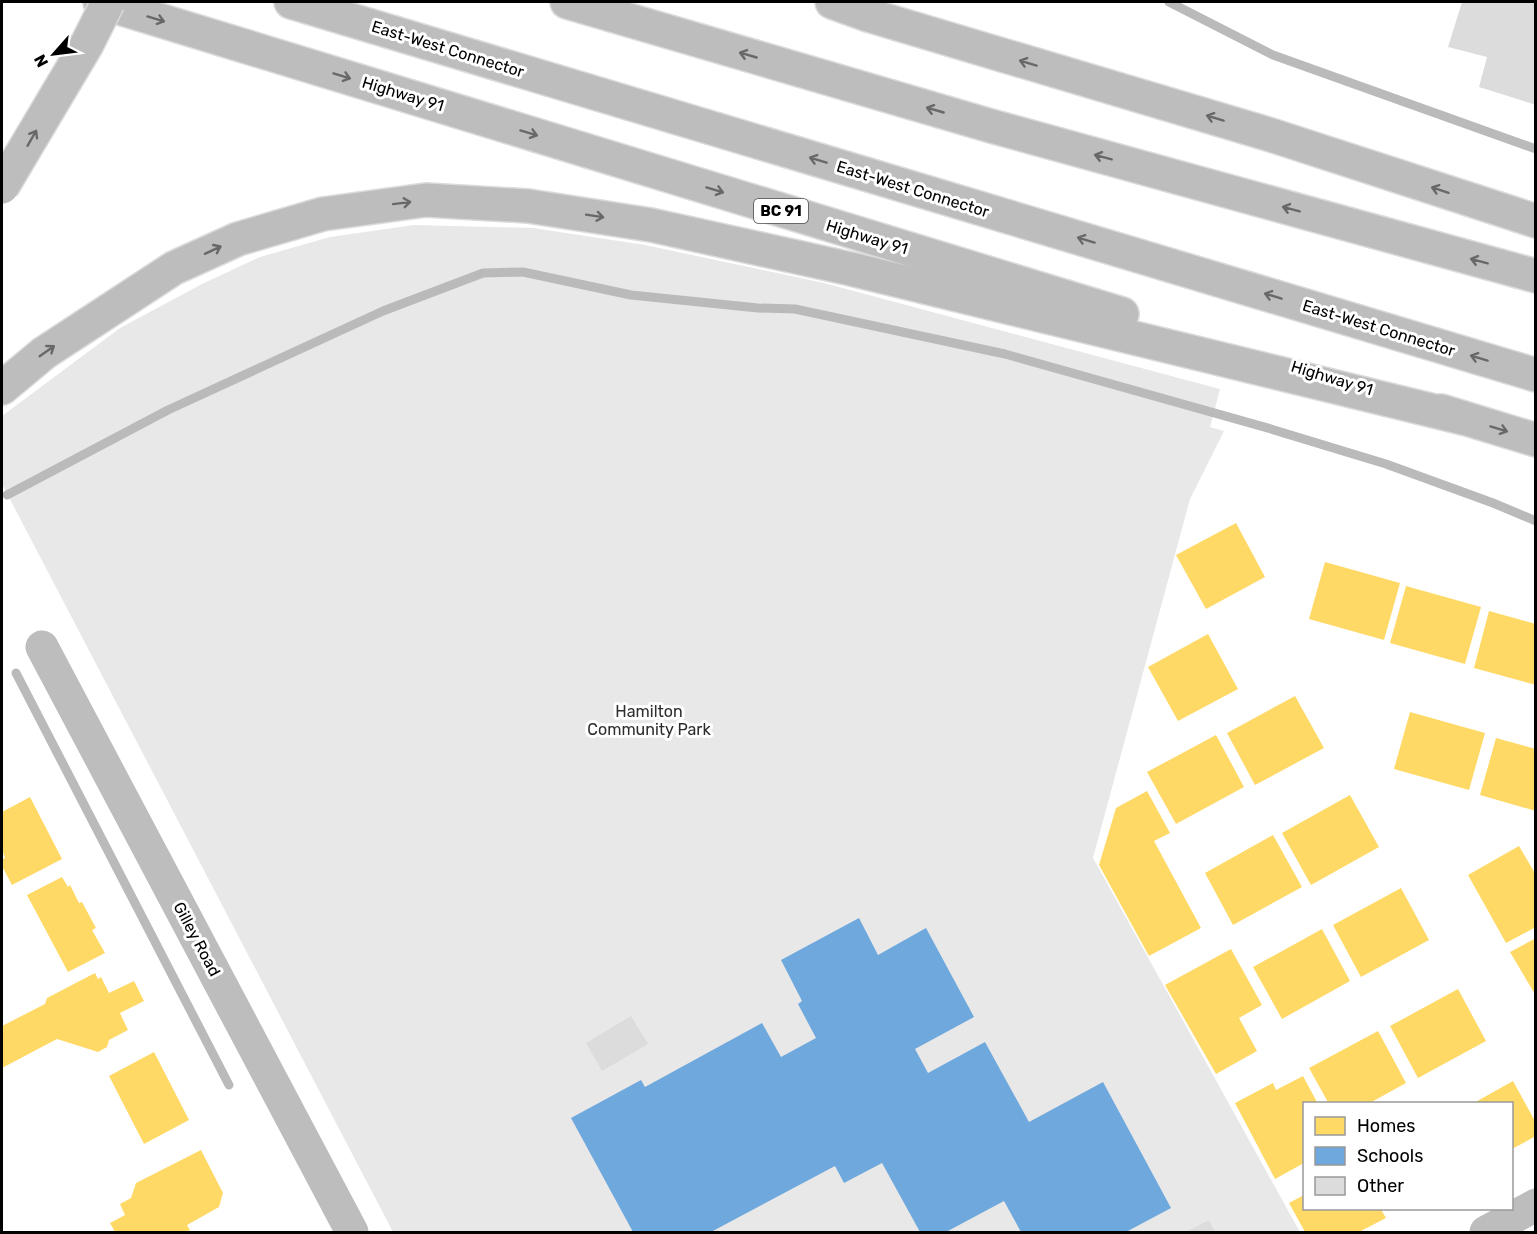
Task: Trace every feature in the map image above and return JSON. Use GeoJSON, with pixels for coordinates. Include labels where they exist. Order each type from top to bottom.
{"type":"FeatureCollection","features":[{"type":"Feature","properties":{"kind":"main road","name":"Highway 91"},"geometry":{"type":"LineString","coordinates":[[100,2],[1463,418]]}},
{"type":"Feature","properties":{"kind":"main road"},"geometry":{"type":"LineString","coordinates":[[2,187],[87,44],[108,2]]}},
{"type":"Feature","properties":{"kind":"main road","name":"East-West Connector"},"geometry":{"type":"LineString","coordinates":[[291,2],[1536,375]]}},
{"type":"Feature","properties":{"kind":"main road"},"geometry":{"type":"LineString","coordinates":[[567,2],[991,126],[1536,276]]}},
{"type":"Feature","properties":{"kind":"main road"},"geometry":{"type":"LineString","coordinates":[[832,2],[1271,135],[1536,221]]}},
{"type":"Feature","properties":{"kind":"main road"},"geometry":{"type":"LineString","coordinates":[[2,388],[44,353],[174,268],[238,238],[323,214],[426,200],[528,206],[651,225],[850,269],[1463,418]]}},
{"type":"Feature","properties":{"kind":"main road","name":"BC 91"},"geometry":{"type":"LineString","coordinates":[[1463,418],[1536,440]]}},
{"type":"Feature","properties":{"kind":"main road","name":"Gilley Road"},"geometry":{"type":"LineString","coordinates":[[42,647],[352,1233]]}},
{"type":"Feature","properties":{"kind":"main road"},"geometry":{"type":"LineString","coordinates":[[1486,1233],[1536,1205]]}},
{"type":"Feature","properties":{"kind":"green space","name":"Hamilton Community Park"},"geometry":{"type":"Polygon","coordinates":[[[414,225],[533,228],[645,245],[824,283],[1220,389],[1210,427],[1224,431],[1190,499],[1093,858],[1300,1232],[393,1232],[2,484],[2,416],[120,328],[202,284],[260,257],[330,237],[414,225]]]}},
{"type":"Feature","properties":{"kind":"building: Homes"},"geometry":{"type":"Polygon","coordinates":[[[1236,523],[1265,577],[1206,609],[1176,555],[1236,523]]]}},
{"type":"Feature","properties":{"kind":"building: Homes"},"geometry":{"type":"Polygon","coordinates":[[[1325,562],[1400,583],[1384,640],[1309,619],[1325,562]]]}},
{"type":"Feature","properties":{"kind":"building: Homes"},"geometry":{"type":"Polygon","coordinates":[[[1406,586],[1481,607],[1465,664],[1390,643],[1406,586]]]}},
{"type":"Feature","properties":{"kind":"building: Homes"},"geometry":{"type":"Polygon","coordinates":[[[1489,611],[1536,624],[1536,685],[1474,668],[1489,611]]]}},
{"type":"Feature","properties":{"kind":"building: Homes"},"geometry":{"type":"Polygon","coordinates":[[[1208,634],[1238,689],[1178,721],[1148,667],[1208,634]]]}},
{"type":"Feature","properties":{"kind":"building: Homes"},"geometry":{"type":"Polygon","coordinates":[[[1295,696],[1324,748],[1255,785],[1227,733],[1295,696]]]}},
{"type":"Feature","properties":{"kind":"building: Homes"},"geometry":{"type":"Polygon","coordinates":[[[1410,712],[1485,733],[1469,790],[1394,769],[1410,712]]]}},
{"type":"Feature","properties":{"kind":"building: Homes"},"geometry":{"type":"Polygon","coordinates":[[[1216,735],[1244,787],[1176,824],[1147,772],[1216,735]]]}},
{"type":"Feature","properties":{"kind":"building: Homes"},"geometry":{"type":"Polygon","coordinates":[[[1496,738],[1536,749],[1536,811],[1480,795],[1496,738]]]}},
{"type":"Feature","properties":{"kind":"building: Homes"},"geometry":{"type":"Polygon","coordinates":[[[1147,791],[1170,833],[1154,841],[1201,928],[1149,956],[1099,865],[1116,808],[1147,791]]]}},
{"type":"Feature","properties":{"kind":"building: Homes"},"geometry":{"type":"Polygon","coordinates":[[[1350,795],[1379,847],[1311,885],[1282,833],[1350,795]]]}},
{"type":"Feature","properties":{"kind":"building: Homes"},"geometry":{"type":"Polygon","coordinates":[[[30,797],[62,859],[12,885],[2,866],[2,860],[5,858],[2,850],[2,812],[30,797]]]}},
{"type":"Feature","properties":{"kind":"building: Homes"},"geometry":{"type":"Polygon","coordinates":[[[1273,835],[1302,887],[1233,925],[1205,873],[1273,835]]]}},
{"type":"Feature","properties":{"kind":"building: Homes"},"geometry":{"type":"Polygon","coordinates":[[[1519,846],[1536,875],[1536,927],[1506,943],[1468,875],[1519,846]]]}},
{"type":"Feature","properties":{"kind":"building: Homes"},"geometry":{"type":"Polygon","coordinates":[[[62,877],[68,887],[70,885],[79,903],[82,902],[96,928],[92,930],[105,953],[68,972],[27,895],[62,877]]]}},
{"type":"Feature","properties":{"kind":"building: Homes"},"geometry":{"type":"Polygon","coordinates":[[[1401,888],[1429,940],[1361,977],[1333,925],[1401,888]]]}},
{"type":"Feature","properties":{"kind":"building: Homes"},"geometry":{"type":"Polygon","coordinates":[[[1322,929],[1350,981],[1282,1019],[1253,967],[1322,929]]]}},
{"type":"Feature","properties":{"kind":"building: Homes"},"geometry":{"type":"Polygon","coordinates":[[[1536,938],[1536,996],[1510,952],[1536,938]]]}},
{"type":"Feature","properties":{"kind":"building: Homes"},"geometry":{"type":"Polygon","coordinates":[[[1231,949],[1262,1005],[1239,1018],[1257,1051],[1216,1074],[1165,985],[1231,949]]]}},
{"type":"Feature","properties":{"kind":"building: Homes"},"geometry":{"type":"Polygon","coordinates":[[[95,973],[98,979],[101,977],[109,993],[134,981],[144,1001],[120,1013],[128,1030],[109,1040],[107,1047],[98,1052],[57,1039],[2,1068],[2,1026],[45,1004],[47,998],[95,973]]]}},
{"type":"Feature","properties":{"kind":"building: Homes"},"geometry":{"type":"Polygon","coordinates":[[[1458,989],[1486,1041],[1418,1078],[1390,1026],[1458,989]]]}},
{"type":"Feature","properties":{"kind":"building: Homes"},"geometry":{"type":"Polygon","coordinates":[[[1378,1031],[1406,1083],[1372,1102],[1328,1102],[1309,1068],[1378,1031]]]}},
{"type":"Feature","properties":{"kind":"building: Homes"},"geometry":{"type":"Polygon","coordinates":[[[154,1052],[189,1120],[144,1144],[109,1076],[154,1052]]]}},
{"type":"Feature","properties":{"kind":"building: Homes"},"geometry":{"type":"Polygon","coordinates":[[[1303,1076],[1317,1102],[1303,1102],[1303,1164],[1275,1179],[1235,1103],[1273,1083],[1276,1090],[1303,1076]]]}},
{"type":"Feature","properties":{"kind":"building: Homes"},"geometry":{"type":"Polygon","coordinates":[[[1513,1081],[1536,1123],[1536,1136],[1513,1148],[1513,1102],[1476,1102],[1513,1081]]]}},
{"type":"Feature","properties":{"kind":"building: Homes"},"geometry":{"type":"Polygon","coordinates":[[[201,1150],[223,1193],[219,1207],[187,1225],[190,1230],[185,1232],[115,1232],[110,1223],[125,1215],[120,1204],[131,1198],[136,1183],[201,1150]]]}},
{"type":"Feature","properties":{"kind":"building: Homes"},"geometry":{"type":"Polygon","coordinates":[[[1303,1196],[1303,1210],[1381,1210],[1386,1218],[1359,1232],[1305,1232],[1289,1203],[1303,1196]]]}},
{"type":"Feature","properties":{"kind":"building: Schools"},"geometry":{"type":"Polygon","coordinates":[[[859,918],[878,955],[926,928],[974,1017],[915,1049],[928,1073],[985,1042],[1029,1122],[1103,1082],[1171,1208],[1126,1232],[1021,1232],[1004,1201],[946,1232],[920,1232],[882,1163],[844,1183],[835,1166],[711,1232],[633,1232],[571,1118],[641,1080],[645,1087],[762,1023],[781,1057],[816,1038],[798,1004],[802,1001],[781,960],[859,918]]]}},
{"type":"Feature","properties":{"kind":"building: Other"},"geometry":{"type":"Polygon","coordinates":[[[1462,2],[1536,2],[1536,105],[1479,87],[1487,57],[1448,47],[1462,2]]]}},
{"type":"Feature","properties":{"kind":"building: Other"},"geometry":{"type":"Polygon","coordinates":[[[631,1016],[648,1044],[602,1071],[586,1043],[631,1016]]]}},
{"type":"Feature","properties":{"kind":"building: Other"},"geometry":{"type":"Polygon","coordinates":[[[1209,1220],[1215,1232],[1186,1232],[1209,1220]]]}},
{"type":"Feature","properties":{"kind":"waterway"},"geometry":{"type":"LineString","coordinates":[[1169,2],[1273,55],[1536,149]]}},
{"type":"Feature","properties":{"kind":"waterway"},"geometry":{"type":"LineString","coordinates":[[7,495],[168,410],[383,311],[483,273],[523,272],[631,295],[758,308],[795,309],[1005,354],[1386,464],[1536,521]]}},
{"type":"Feature","properties":{"kind":"waterway"},"geometry":{"type":"LineString","coordinates":[[16,673],[229,1085]]}}]}
